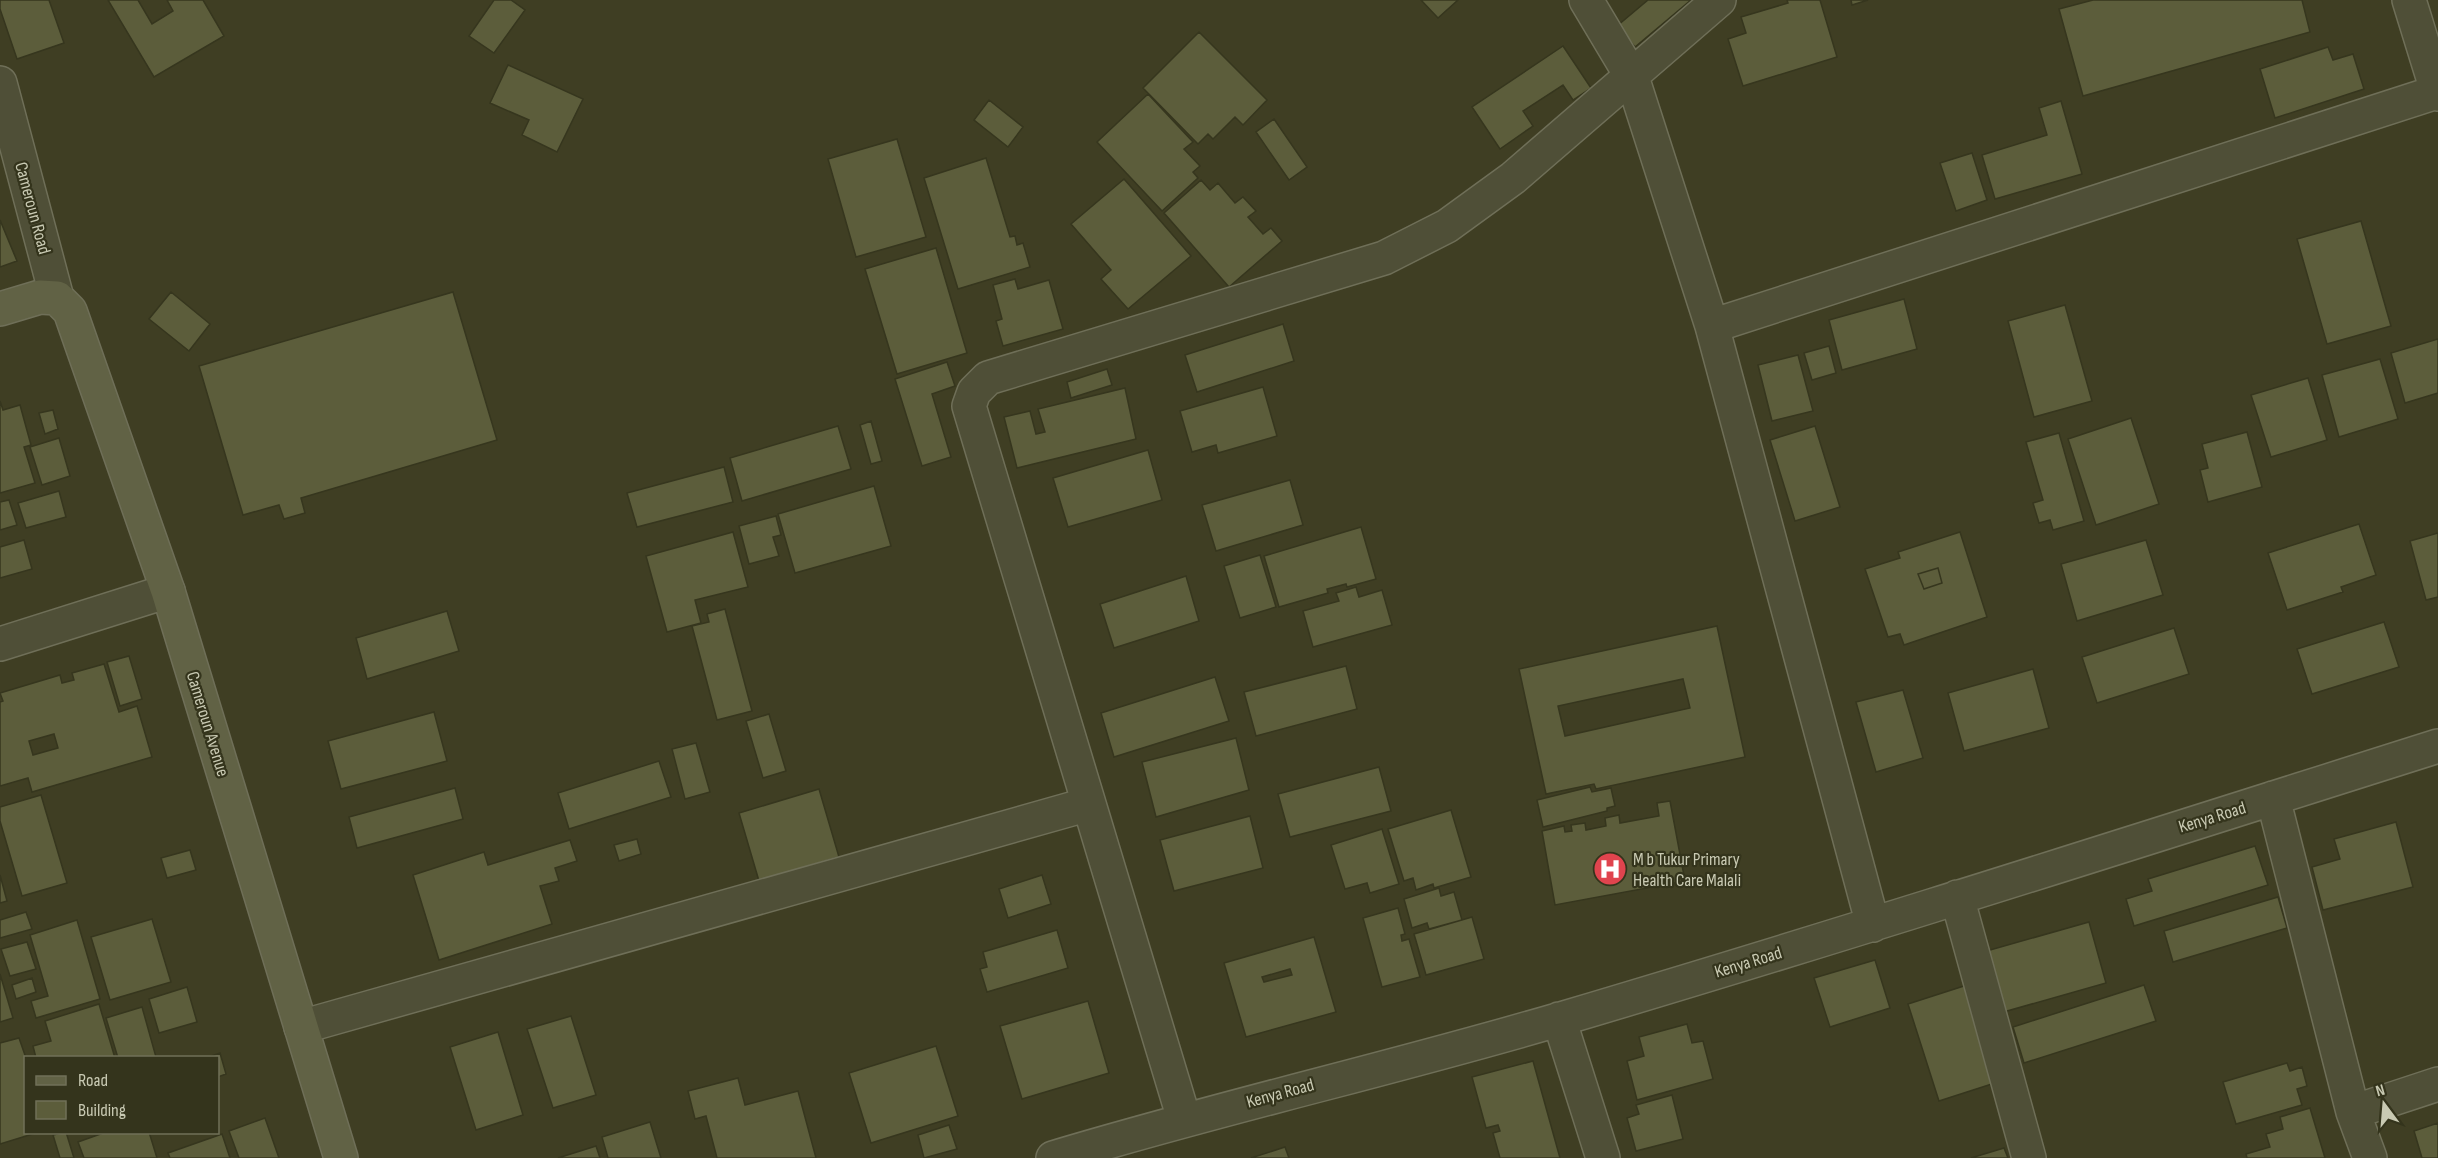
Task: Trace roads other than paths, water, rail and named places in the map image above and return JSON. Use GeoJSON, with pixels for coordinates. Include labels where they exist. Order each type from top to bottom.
{"type":"FeatureCollection","features":[{"type":"Feature","properties":{"kind":"street"},"geometry":{"type":"LineString","coordinates":[[1586,0],[1632,77],[1712,326],[1873,925]]}},
{"type":"Feature","properties":{"kind":"street"},"geometry":{"type":"LineString","coordinates":[[1184,1119],[969,406],[974,392],[988,378],[1384,258],[1447,226],[1513,178],[1719,0]]}},
{"type":"Feature","properties":{"kind":"street"},"geometry":{"type":"LineString","coordinates":[[1712,326],[2438,93],[2409,0]]}},
{"type":"Feature","properties":{"kind":"street","name":"Cameroun Road"},"geometry":{"type":"LineString","coordinates":[[0,83],[57,298]]}},
{"type":"Feature","properties":{"kind":"street"},"geometry":{"type":"LineString","coordinates":[[0,309],[40,297],[57,298]]}},
{"type":"Feature","properties":{"kind":"street","name":"Cameroun Avenue"},"geometry":{"type":"LineString","coordinates":[[57,298],[70,311],[168,591],[341,1158]]}},
{"type":"Feature","properties":{"kind":"street"},"geometry":{"type":"LineString","coordinates":[[0,644],[168,591]]}},
{"type":"Feature","properties":{"kind":"street","name":"Kenya Road"},"geometry":{"type":"LineString","coordinates":[[1053,1158],[1184,1119],[1559,1019],[1873,925],[2438,746]]}},
{"type":"Feature","properties":{"kind":"street"},"geometry":{"type":"LineString","coordinates":[[2273,798],[2353,1112],[2370,1158]]}},
{"type":"Feature","properties":{"kind":"street"},"geometry":{"type":"LineString","coordinates":[[301,1027],[1089,804]]}},
{"type":"Feature","properties":{"kind":"street"},"geometry":{"type":"LineString","coordinates":[[1957,897],[2029,1158]]}},
{"type":"Feature","properties":{"kind":"street"},"geometry":{"type":"LineString","coordinates":[[1559,1019],[1603,1158]]}},
{"type":"Feature","properties":{"kind":"street"},"geometry":{"type":"LineString","coordinates":[[2353,1112],[2438,1084]]}},
{"type":"Feature","properties":{"kind":"place","name":"M b Tukur Primary Health Care Malali"},"geometry":{"type":"Point","coordinates":[1610,869]}}]}
